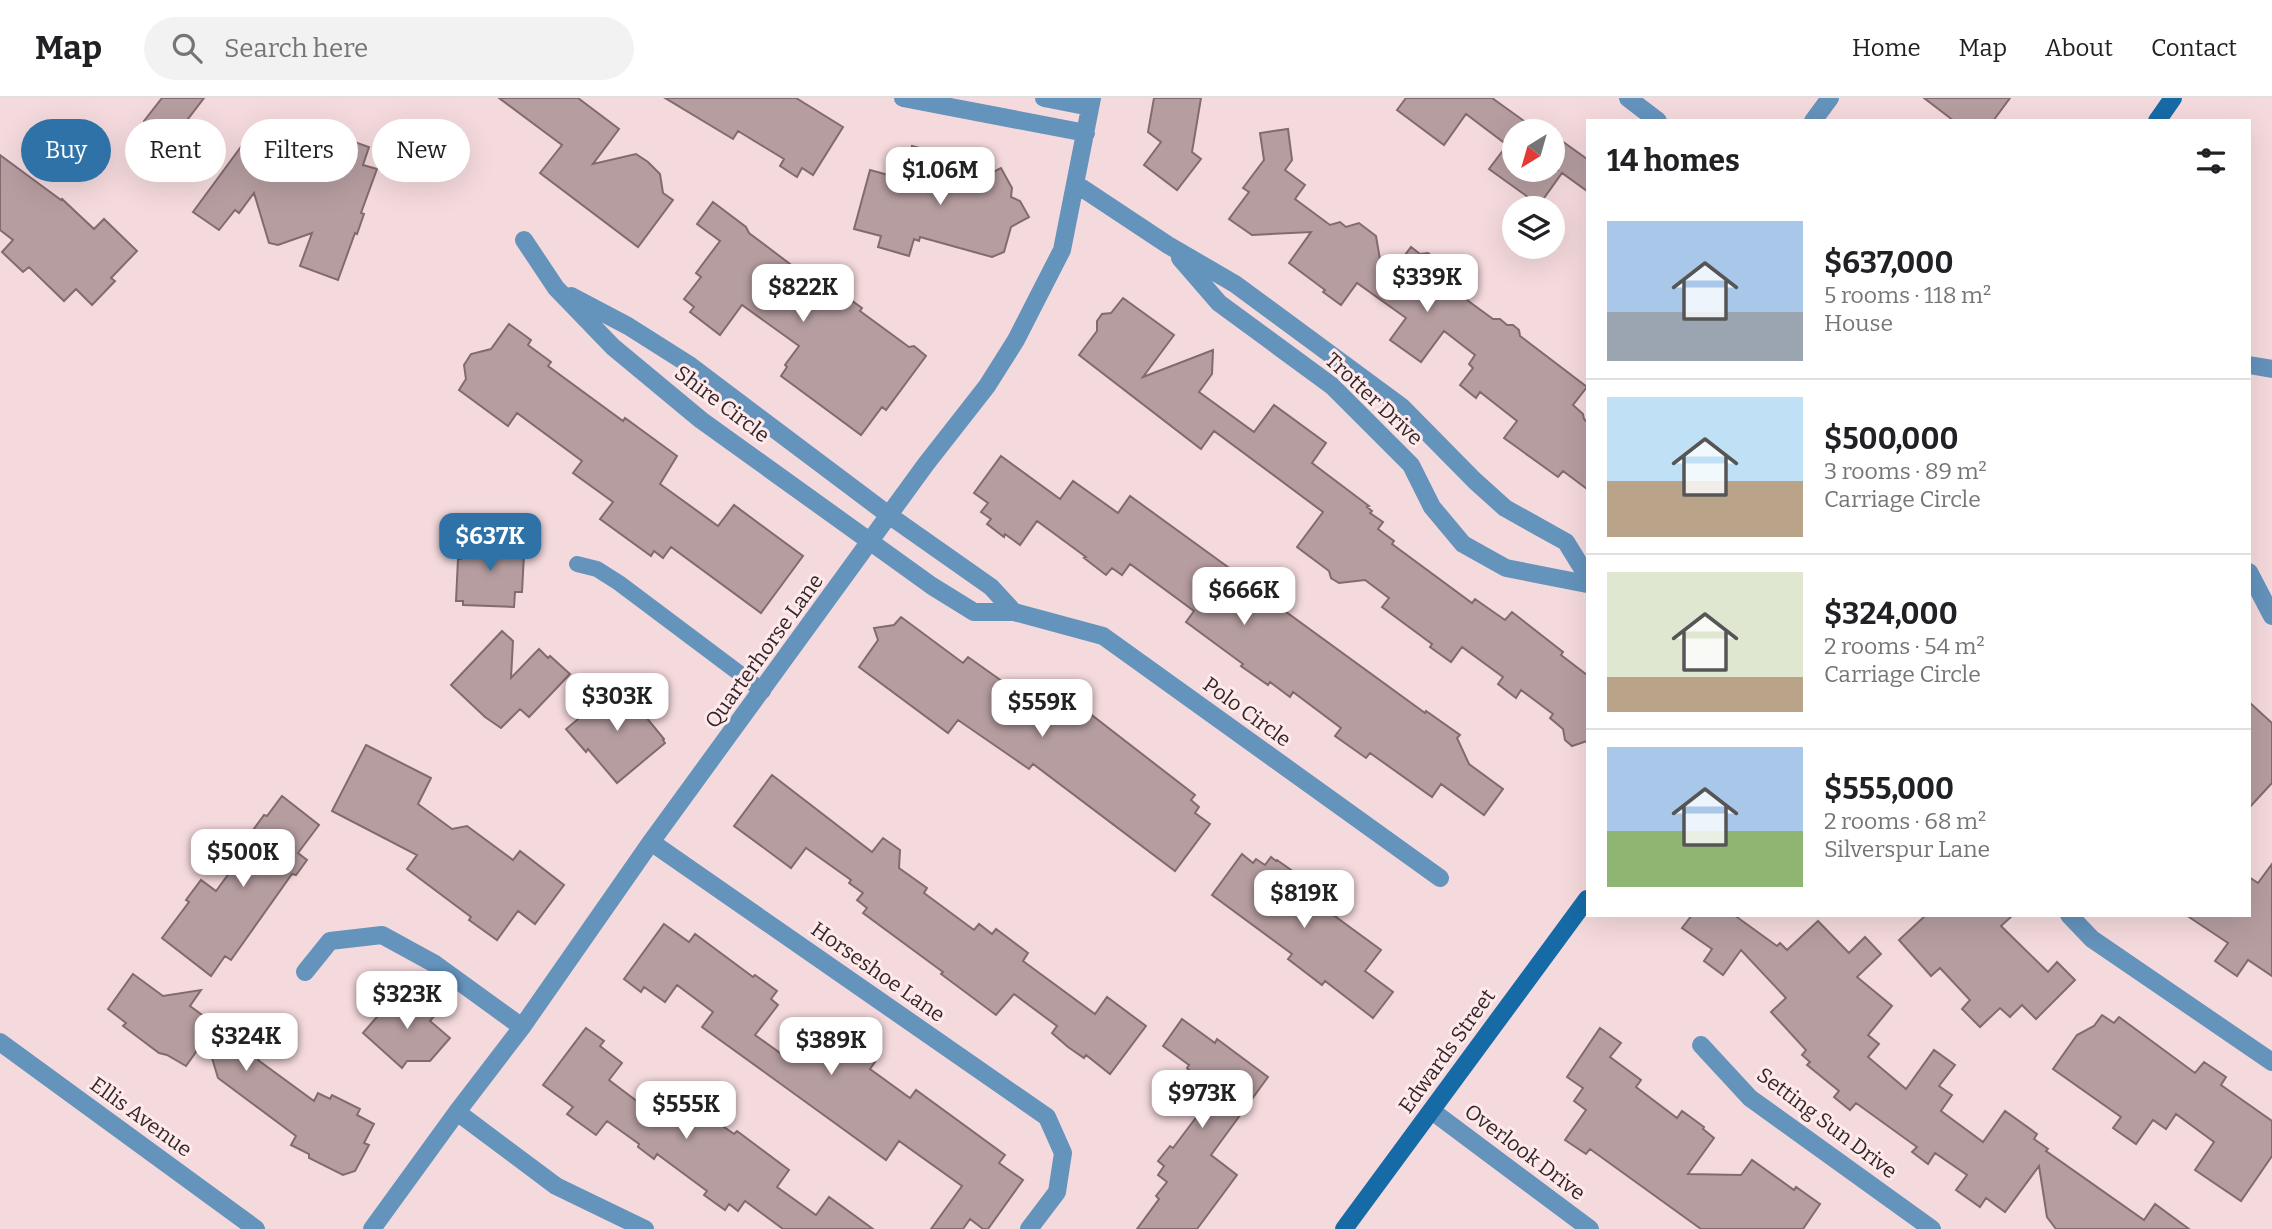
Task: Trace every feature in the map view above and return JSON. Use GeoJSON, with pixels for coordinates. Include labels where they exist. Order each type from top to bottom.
{"type":"FeatureCollection","features":[{"type":"Feature","properties":{"kind":"main road"},"geometry":{"type":"LineString","coordinates":[[2158,119],[2173,98]]}},
{"type":"Feature","properties":{"kind":"main road","name":"Edwards Street"},"geometry":{"type":"LineString","coordinates":[[1344,1229],[1586,900]]}},
{"type":"Feature","properties":{"kind":"street"},"geometry":{"type":"LineString","coordinates":[[902,98],[1086,133]]}},
{"type":"Feature","properties":{"kind":"street"},"geometry":{"type":"LineString","coordinates":[[1044,98],[1091,102]]}},
{"type":"Feature","properties":{"kind":"street"},"geometry":{"type":"LineString","coordinates":[[1628,98],[1655,119]]}},
{"type":"Feature","properties":{"kind":"street"},"geometry":{"type":"LineString","coordinates":[[1814,119],[1830,98]]}},
{"type":"Feature","properties":{"kind":"street","name":"Quarterhorse Lane"},"geometry":{"type":"LineString","coordinates":[[372,1229],[522,1027],[651,842],[986,386],[1016,340],[1062,250],[1091,102]]}},
{"type":"Feature","properties":{"kind":"street","name":"Trotter Drive"},"geometry":{"type":"LineString","coordinates":[[1076,184],[1168,245],[1235,284],[1402,407],[1505,508],[1566,542],[1586,574]]}},
{"type":"Feature","properties":{"kind":"street","name":"Shire Circle"},"geometry":{"type":"LineString","coordinates":[[524,240],[556,288],[613,347],[701,419],[872,541]]}},
{"type":"Feature","properties":{"kind":"street","name":"Trotter Drive"},"geometry":{"type":"LineString","coordinates":[[1168,245],[1219,303],[1332,386],[1411,465],[1432,507],[1463,544],[1506,568],[1586,584]]}},
{"type":"Feature","properties":{"kind":"street","name":"Shire Circle"},"geometry":{"type":"LineString","coordinates":[[556,288],[628,326],[688,364],[890,516]]}},
{"type":"Feature","properties":{"kind":"street"},"geometry":{"type":"LineString","coordinates":[[2251,365],[2272,369]]}},
{"type":"Feature","properties":{"kind":"street"},"geometry":{"type":"LineString","coordinates":[[890,516],[991,587],[1014,612]]}},
{"type":"Feature","properties":{"kind":"street","name":"Polo Circle"},"geometry":{"type":"LineString","coordinates":[[872,541],[932,586],[974,612],[1014,612],[1103,636],[1440,878]]}},
{"type":"Feature","properties":{"kind":"street"},"geometry":{"type":"LineString","coordinates":[[2251,576],[2272,616]]}},
{"type":"Feature","properties":{"kind":"street","name":"Horseshoe Lane"},"geometry":{"type":"LineString","coordinates":[[651,842],[1047,1117],[1063,1153],[1057,1192],[1029,1229]]}},
{"type":"Feature","properties":{"kind":"street"},"geometry":{"type":"LineString","coordinates":[[2071,917],[2092,939],[2272,1062]]}},
{"type":"Feature","properties":{"kind":"street"},"geometry":{"type":"LineString","coordinates":[[305,972],[330,941],[382,935],[435,964],[522,1027]]}},
{"type":"Feature","properties":{"kind":"street","name":"Ellis Avenue"},"geometry":{"type":"LineString","coordinates":[[0,1042],[256,1229]]}},
{"type":"Feature","properties":{"kind":"street","name":"Setting Sun Drive"},"geometry":{"type":"LineString","coordinates":[[1701,1045],[1750,1098],[1926,1227]]}},
{"type":"Feature","properties":{"kind":"street","name":"Overlook Drive"},"geometry":{"type":"LineString","coordinates":[[1432,1111],[1586,1228]]}},
{"type":"Feature","properties":{"kind":"street"},"geometry":{"type":"LineString","coordinates":[[457,1112],[556,1185],[645,1229]]}},
{"type":"Feature","properties":{"kind":"lane"},"geometry":{"type":"LineString","coordinates":[[577,564],[597,569],[619,583],[763,691]]}},
{"type":"Feature","properties":{"kind":"building"},"geometry":{"type":"Polygon","coordinates":[[[162,98],[204,98],[188,119],[146,119],[162,98]]]}},
{"type":"Feature","properties":{"kind":"building"},"geometry":{"type":"Polygon","coordinates":[[[499,98],[578,98],[619,129],[593,164],[636,154],[660,174],[663,193],[673,200],[638,247],[540,173],[562,145],[499,98]]]}},
{"type":"Feature","properties":{"kind":"building"},"geometry":{"type":"Polygon","coordinates":[[[665,98],[796,98],[843,127],[813,175],[802,168],[797,177],[780,166],[784,159],[738,131],[733,139],[665,98]]]}},
{"type":"Feature","properties":{"kind":"building"},"geometry":{"type":"Polygon","coordinates":[[[1154,98],[1201,98],[1192,152],[1201,159],[1177,190],[1144,165],[1161,142],[1148,132],[1154,98]]]}},
{"type":"Feature","properties":{"kind":"building"},"geometry":{"type":"Polygon","coordinates":[[[1406,98],[1492,98],[1521,119],[1502,119],[1502,141],[1466,114],[1444,145],[1397,110],[1406,98]]]}},
{"type":"Feature","properties":{"kind":"building"},"geometry":{"type":"Polygon","coordinates":[[[1924,98],[2010,98],[1994,119],[1951,119],[1924,98]]]}},
{"type":"Feature","properties":{"kind":"building"},"geometry":{"type":"Polygon","coordinates":[[[1288,129],[1292,160],[1285,170],[1305,185],[1295,199],[1330,225],[1340,222],[1346,227],[1359,223],[1376,236],[1384,283],[1411,247],[1420,254],[1428,253],[1450,270],[1452,267],[1477,285],[1467,300],[1493,319],[1513,325],[1519,330],[1520,336],[1586,386],[1573,405],[1586,421],[1586,488],[1563,471],[1558,477],[1504,438],[1517,421],[1480,392],[1476,398],[1460,385],[1473,368],[1469,364],[1475,355],[1444,331],[1421,362],[1390,340],[1406,318],[1357,283],[1341,305],[1289,263],[1311,232],[1252,235],[1229,219],[1249,192],[1243,188],[1264,160],[1260,133],[1288,129]]]}},
{"type":"Feature","properties":{"kind":"building"},"geometry":{"type":"Polygon","coordinates":[[[358,143],[369,147],[363,165],[372,168],[372,182],[361,213],[364,214],[338,280],[300,266],[312,233],[278,245],[269,243],[254,193],[239,213],[235,210],[219,230],[193,212],[215,182],[226,182],[226,167],[240,148],[240,182],[358,182],[358,143]]]}},
{"type":"Feature","properties":{"kind":"building"},"geometry":{"type":"Polygon","coordinates":[[[1565,143],[1586,158],[1586,190],[1565,175],[1565,143]]]}},
{"type":"Feature","properties":{"kind":"building"},"geometry":{"type":"Polygon","coordinates":[[[912,146],[938,153],[936,162],[985,176],[1001,168],[1012,188],[1011,197],[1020,201],[1029,217],[1011,227],[1004,252],[992,257],[920,237],[919,241],[914,239],[909,256],[878,247],[881,236],[854,229],[870,170],[903,179],[912,146]]]}},
{"type":"Feature","properties":{"kind":"building"},"geometry":{"type":"Polygon","coordinates":[[[1502,152],[1502,178],[1489,169],[1502,152]]]}},
{"type":"Feature","properties":{"kind":"building"},"geometry":{"type":"Polygon","coordinates":[[[0,155],[21,170],[21,182],[37,182],[62,199],[94,229],[104,219],[137,251],[111,278],[115,281],[92,305],[76,289],[64,301],[29,267],[23,272],[2,252],[13,240],[0,230],[0,155]]]}},
{"type":"Feature","properties":{"kind":"building"},"geometry":{"type":"Polygon","coordinates":[[[1507,182],[1556,182],[1545,196],[1526,196],[1507,182]]]}},
{"type":"Feature","properties":{"kind":"building"},"geometry":{"type":"Polygon","coordinates":[[[713,202],[798,270],[802,265],[862,308],[860,311],[909,347],[914,346],[926,356],[886,410],[882,407],[861,435],[781,376],[787,367],[785,365],[799,346],[742,305],[720,335],[690,312],[694,307],[684,299],[701,277],[696,273],[720,241],[697,224],[713,202]]]}},
{"type":"Feature","properties":{"kind":"building"},"geometry":{"type":"Polygon","coordinates":[[[1123,298],[1174,335],[1143,377],[1213,350],[1212,374],[1199,392],[1254,432],[1274,405],[1326,443],[1312,463],[1369,506],[1367,507],[1372,511],[1370,513],[1383,522],[1378,529],[1394,541],[1392,544],[1472,603],[1475,599],[1505,620],[1512,612],[1563,652],[1561,655],[1586,674],[1586,741],[1572,746],[1565,740],[1563,729],[1550,718],[1553,714],[1521,690],[1516,698],[1498,684],[1503,677],[1462,647],[1451,662],[1430,647],[1432,644],[1382,607],[1389,598],[1365,580],[1339,583],[1331,578],[1329,571],[1297,547],[1323,512],[1214,431],[1201,449],[1079,355],[1097,331],[1097,321],[1102,314],[1111,313],[1123,298]]]}},
{"type":"Feature","properties":{"kind":"building"},"geometry":{"type":"Polygon","coordinates":[[[509,324],[531,340],[528,345],[551,362],[548,366],[623,421],[625,418],[677,456],[660,484],[718,526],[734,505],[803,556],[761,613],[671,547],[663,558],[654,551],[651,556],[600,519],[613,502],[573,473],[582,461],[517,413],[508,426],[459,390],[466,379],[464,365],[471,354],[491,349],[509,324]]]}},
{"type":"Feature","properties":{"kind":"building"},"geometry":{"type":"Polygon","coordinates":[[[1001,456],[1060,499],[1073,481],[1118,513],[1130,496],[1425,713],[1426,711],[1460,735],[1457,738],[1469,764],[1503,789],[1484,815],[1441,784],[1432,797],[1370,753],[1366,758],[1335,736],[1341,728],[1293,692],[1290,697],[1241,666],[1243,664],[1186,622],[1194,611],[1130,564],[1122,575],[1112,568],[1106,575],[1037,521],[1020,545],[1005,534],[1004,537],[987,524],[991,519],[981,512],[988,503],[974,493],[1001,456]]]}},
{"type":"Feature","properties":{"kind":"building"},"geometry":{"type":"Polygon","coordinates":[[[466,538],[519,541],[518,553],[524,554],[522,592],[515,592],[514,607],[463,605],[463,601],[456,601],[458,559],[461,559],[461,545],[464,545],[466,538]]]}},
{"type":"Feature","properties":{"kind":"building"},"geometry":{"type":"Polygon","coordinates":[[[901,617],[963,663],[968,657],[1020,694],[1030,681],[1039,687],[1043,682],[1060,695],[1062,692],[1195,795],[1191,800],[1199,807],[1195,813],[1210,824],[1175,871],[1033,764],[1029,769],[958,720],[948,733],[859,667],[878,640],[874,628],[894,625],[901,617]]]}},
{"type":"Feature","properties":{"kind":"building"},"geometry":{"type":"Polygon","coordinates":[[[502,631],[513,641],[511,678],[539,649],[570,674],[529,717],[520,709],[501,728],[451,685],[502,631]]]}},
{"type":"Feature","properties":{"kind":"building"},"geometry":{"type":"Polygon","coordinates":[[[622,683],[648,714],[645,716],[665,743],[617,783],[588,749],[586,752],[566,729],[622,683]]]}},
{"type":"Feature","properties":{"kind":"building"},"geometry":{"type":"Polygon","coordinates":[[[2251,704],[2272,723],[2272,783],[2251,806],[2251,704]]]}},
{"type":"Feature","properties":{"kind":"building"},"geometry":{"type":"Polygon","coordinates":[[[366,745],[431,778],[418,804],[452,829],[467,826],[513,860],[520,851],[564,885],[535,924],[518,911],[497,940],[407,869],[417,855],[332,811],[366,745]]]}},
{"type":"Feature","properties":{"kind":"building"},"geometry":{"type":"Polygon","coordinates":[[[772,775],[872,852],[883,838],[900,850],[899,868],[927,888],[924,893],[974,930],[979,924],[992,934],[996,929],[1028,953],[1023,961],[1095,1014],[1107,997],[1146,1026],[1110,1074],[1086,1055],[1084,1058],[1068,1047],[1052,1033],[1057,1026],[1014,994],[996,1015],[863,913],[867,908],[857,900],[863,893],[849,883],[851,880],[806,848],[791,868],[734,826],[772,775]]]}},
{"type":"Feature","properties":{"kind":"building"},"geometry":{"type":"Polygon","coordinates":[[[282,796],[319,825],[298,853],[307,860],[296,875],[292,874],[231,960],[225,956],[211,976],[162,938],[189,902],[186,900],[201,880],[216,891],[238,861],[237,852],[264,815],[267,816],[282,796]]]}},
{"type":"Feature","properties":{"kind":"building"},"geometry":{"type":"Polygon","coordinates":[[[1242,854],[1253,863],[1256,859],[1265,865],[1271,857],[1277,860],[1298,875],[1291,884],[1381,950],[1365,971],[1393,992],[1373,1018],[1325,981],[1322,985],[1288,959],[1292,954],[1212,895],[1242,854]]]}},
{"type":"Feature","properties":{"kind":"building"},"geometry":{"type":"Polygon","coordinates":[[[2272,864],[2272,976],[2248,960],[2237,976],[2215,961],[2228,943],[2189,917],[2251,917],[2251,878],[2258,883],[2272,864]]]}},
{"type":"Feature","properties":{"kind":"building"},"geometry":{"type":"Polygon","coordinates":[[[1690,917],[1737,917],[1777,946],[1780,943],[1787,950],[1818,921],[1849,953],[1865,937],[1881,954],[1857,977],[1892,1006],[1868,1035],[1879,1044],[1868,1057],[1906,1089],[1934,1050],[1955,1065],[1939,1086],[1952,1095],[1941,1111],[1983,1142],[2005,1111],[2037,1134],[2034,1139],[2048,1149],[2046,1151],[2144,1220],[2155,1204],[2189,1229],[2056,1229],[2047,1217],[2039,1166],[2005,1212],[1986,1198],[1980,1207],[1956,1190],[1967,1175],[1935,1153],[1928,1164],[1912,1152],[1917,1147],[1856,1103],[1850,1110],[1834,1097],[1839,1091],[1807,1065],[1810,1062],[1802,1055],[1806,1050],[1771,1012],[1786,998],[1741,950],[1723,975],[1704,961],[1712,949],[1682,928],[1690,917]]]}},
{"type":"Feature","properties":{"kind":"building"},"geometry":{"type":"Polygon","coordinates":[[[1924,917],[2011,917],[2001,926],[2048,972],[2057,962],[2075,980],[2036,1019],[2022,1005],[2010,1017],[2000,1008],[1980,1027],[1962,1009],[1970,1000],[1940,968],[1931,976],[1899,940],[1924,917]]]}},
{"type":"Feature","properties":{"kind":"building"},"geometry":{"type":"Polygon","coordinates":[[[664,924],[689,942],[695,934],[753,977],[755,975],[777,991],[771,999],[778,1005],[755,1035],[790,1060],[807,1036],[822,1047],[829,1038],[839,1045],[843,1039],[875,1062],[870,1069],[910,1098],[916,1090],[1005,1155],[999,1163],[1023,1180],[988,1229],[983,1229],[970,1219],[963,1229],[931,1229],[962,1186],[899,1141],[886,1160],[702,1027],[713,1012],[677,985],[665,1002],[644,987],[641,992],[624,979],[664,924]]]}},
{"type":"Feature","properties":{"kind":"building"},"geometry":{"type":"Polygon","coordinates":[[[133,974],[163,996],[201,990],[190,1006],[228,1034],[241,1018],[270,1044],[258,1060],[314,1101],[318,1093],[330,1099],[332,1095],[360,1109],[357,1115],[374,1124],[364,1143],[369,1145],[355,1171],[343,1175],[309,1158],[309,1154],[291,1145],[296,1136],[218,1078],[206,1038],[186,1066],[159,1053],[123,1026],[126,1023],[108,1009],[133,974]]]}},
{"type":"Feature","properties":{"kind":"building"},"geometry":{"type":"Polygon","coordinates":[[[403,987],[435,1015],[430,1021],[450,1038],[430,1061],[407,1061],[402,1068],[363,1033],[403,987]]]}},
{"type":"Feature","properties":{"kind":"building"},"geometry":{"type":"Polygon","coordinates":[[[2102,1015],[2114,1023],[2119,1017],[2195,1073],[2204,1062],[2226,1077],[2221,1085],[2272,1121],[2272,1156],[2241,1201],[2195,1170],[2214,1142],[2176,1114],[2166,1129],[2153,1120],[2136,1144],[2113,1128],[2121,1117],[2053,1069],[2077,1035],[2094,1026],[2102,1015]]]}},
{"type":"Feature","properties":{"kind":"building"},"geometry":{"type":"Polygon","coordinates":[[[1182,1019],[1215,1043],[1217,1039],[1268,1077],[1211,1155],[1237,1175],[1197,1229],[1137,1229],[1159,1199],[1156,1196],[1167,1182],[1158,1175],[1164,1166],[1158,1161],[1170,1146],[1173,1148],[1204,1107],[1179,1089],[1190,1071],[1187,1068],[1189,1065],[1163,1046],[1182,1019]]]}},
{"type":"Feature","properties":{"kind":"building"},"geometry":{"type":"Polygon","coordinates":[[[586,1028],[604,1041],[600,1046],[622,1063],[609,1080],[642,1105],[647,1098],[667,1112],[679,1095],[734,1134],[737,1131],[789,1170],[777,1187],[816,1215],[829,1197],[873,1229],[783,1229],[745,1201],[738,1211],[729,1204],[725,1210],[704,1195],[707,1191],[657,1154],[654,1159],[638,1147],[639,1144],[607,1121],[596,1135],[567,1114],[573,1107],[543,1085],[586,1028]]]}},
{"type":"Feature","properties":{"kind":"building"},"geometry":{"type":"Polygon","coordinates":[[[1600,1028],[1621,1043],[1610,1057],[1641,1080],[1636,1087],[1677,1118],[1682,1111],[1714,1138],[1688,1174],[1741,1175],[1752,1160],[1794,1190],[1796,1187],[1820,1204],[1803,1229],[1701,1229],[1590,1149],[1586,1154],[1565,1140],[1586,1110],[1574,1101],[1583,1088],[1567,1077],[1600,1028]]]}}]}
